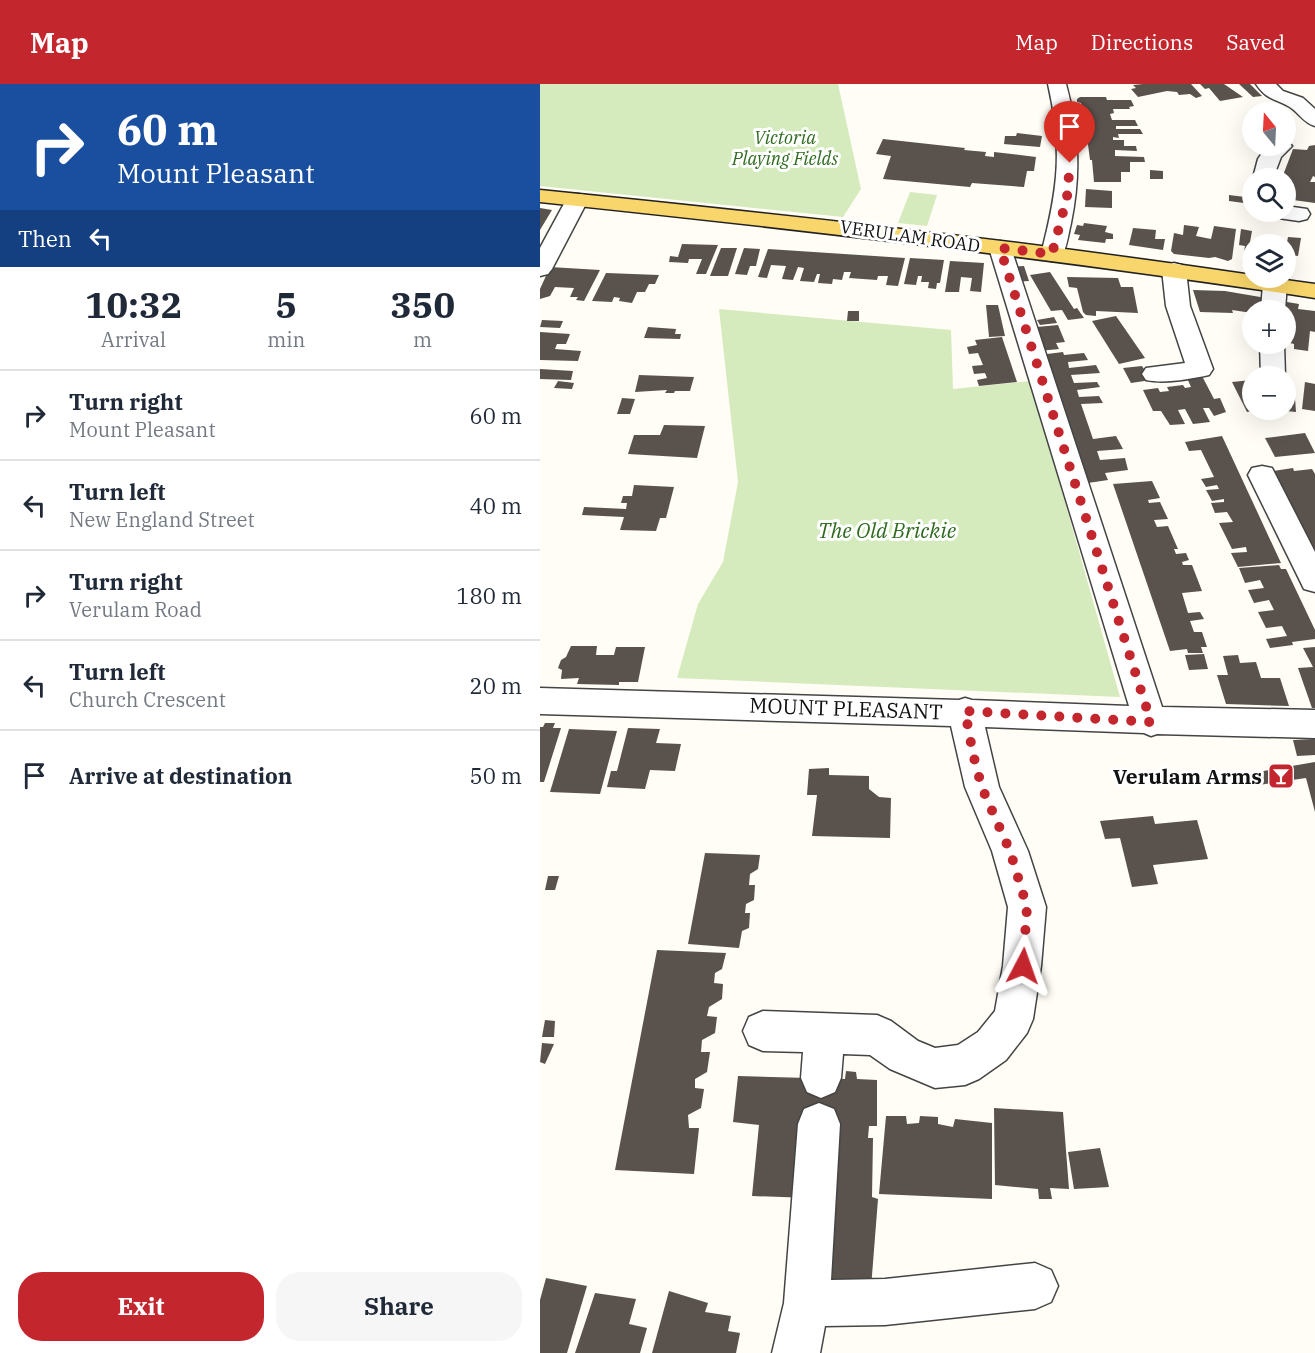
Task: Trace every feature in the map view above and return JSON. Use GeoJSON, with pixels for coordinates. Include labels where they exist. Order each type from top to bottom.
{"type":"FeatureCollection","features":[{"type":"Feature","properties":{"kind":"main road","name":"VERULAM ROAD"},"geometry":{"type":"LineString","coordinates":[[540,196],[830,226],[1242,279]]}},
{"type":"Feature","properties":{"kind":"main road","name":"VERULAM ROAD"},"geometry":{"type":"LineString","coordinates":[[1296,288],[1315,291]]}},
{"type":"Feature","properties":{"kind":"street"},"geometry":{"type":"LineString","coordinates":[[1265,84],[1276,95],[1296,102],[1315,120]]}},
{"type":"Feature","properties":{"kind":"street"},"geometry":{"type":"LineString","coordinates":[[1052,254],[1067,197],[1070,163],[1062,85]]}},
{"type":"Feature","properties":{"kind":"street"},"geometry":{"type":"LineString","coordinates":[[540,269],[577,200]]}},
{"type":"Feature","properties":{"kind":"street"},"geometry":{"type":"LineString","coordinates":[[1000,248],[1151,722]]}},
{"type":"Feature","properties":{"kind":"street"},"geometry":{"type":"LineString","coordinates":[[1155,374],[1200,369],[1178,306],[1174,270]]}},
{"type":"Feature","properties":{"kind":"street"},"geometry":{"type":"LineString","coordinates":[[1262,475],[1315,581]]}},
{"type":"Feature","properties":{"kind":"street","name":"MOUNT PLEASANT"},"geometry":{"type":"LineString","coordinates":[[540,701],[965,711],[1151,722],[1315,724]]}},
{"type":"Feature","properties":{"kind":"street"},"geometry":{"type":"LineString","coordinates":[[764,1031],[877,1035],[904,1055],[935,1068],[965,1065],[992,1046],[1013,1019],[1023,966],[1027,907],[1010,851],[982,788],[965,711]]}},
{"type":"Feature","properties":{"kind":"street"},"geometry":{"type":"LineString","coordinates":[[821,1078],[824,1034]]}},
{"type":"Feature","properties":{"kind":"street"},"geometry":{"type":"LineString","coordinates":[[796,1353],[807,1303],[819,1124]]}},
{"type":"Feature","properties":{"kind":"street"},"geometry":{"type":"LineString","coordinates":[[807,1303],[885,1302],[1035,1286]]}},
{"type":"Feature","properties":{"kind":"green space","name":"Victoria Playing Fields"},"geometry":{"type":"Polygon","coordinates":[[[540,84],[838,84],[861,189],[843,217],[540,186],[540,84]]]}},
{"type":"Feature","properties":{"kind":"green space"},"geometry":{"type":"Polygon","coordinates":[[[910,192],[937,195],[927,226],[898,223],[910,192]]]}},
{"type":"Feature","properties":{"kind":"green space","name":"The Old Brickie"},"geometry":{"type":"Polygon","coordinates":[[[719,309],[951,330],[953,389],[1031,381],[1120,697],[677,678],[698,604],[723,562],[738,482],[719,309]]]}},
{"type":"Feature","properties":{"kind":"building"},"geometry":{"type":"Polygon","coordinates":[[[1191,84],[1202,96],[1196,98],[1190,94],[1179,95],[1177,92],[1167,91],[1138,97],[1131,89],[1136,88],[1133,85],[1191,84]]]}},
{"type":"Feature","properties":{"kind":"building"},"geometry":{"type":"Polygon","coordinates":[[[1200,84],[1224,84],[1243,97],[1220,101],[1209,88],[1205,89],[1200,84]]]}},
{"type":"Feature","properties":{"kind":"building"},"geometry":{"type":"Polygon","coordinates":[[[1239,84],[1250,84],[1262,96],[1253,97],[1239,84]]]}},
{"type":"Feature","properties":{"kind":"building"},"geometry":{"type":"Polygon","coordinates":[[[1080,97],[1131,100],[1134,106],[1129,107],[1130,109],[1113,109],[1114,113],[1110,114],[1112,120],[1135,120],[1138,126],[1116,126],[1116,129],[1140,129],[1143,134],[1118,134],[1119,138],[1113,137],[1113,140],[1124,140],[1124,146],[1136,146],[1137,151],[1115,150],[1115,156],[1144,157],[1145,162],[1130,162],[1130,172],[1121,172],[1121,182],[1094,182],[1092,160],[1090,160],[1085,136],[1087,129],[1082,124],[1085,122],[1082,111],[1079,110],[1079,107],[1082,107],[1081,103],[1077,102],[1080,97]]]}},
{"type":"Feature","properties":{"kind":"building"},"geometry":{"type":"Polygon","coordinates":[[[1017,133],[1042,136],[1040,147],[1004,144],[1005,136],[1016,136],[1017,133]]]}},
{"type":"Feature","properties":{"kind":"building"},"geometry":{"type":"Polygon","coordinates":[[[883,139],[965,148],[964,150],[986,152],[985,156],[994,157],[994,152],[1036,157],[1034,171],[1027,171],[1024,187],[972,183],[970,187],[883,179],[891,156],[876,154],[883,139]]]}},
{"type":"Feature","properties":{"kind":"building"},"geometry":{"type":"Polygon","coordinates":[[[1315,145],[1315,177],[1313,176],[1310,182],[1315,182],[1315,203],[1296,200],[1296,168],[1286,168],[1290,156],[1296,156],[1296,149],[1307,150],[1309,146],[1315,145]]]}},
{"type":"Feature","properties":{"kind":"building"},"geometry":{"type":"Polygon","coordinates":[[[1150,170],[1163,171],[1163,179],[1150,179],[1150,170]]]}},
{"type":"Feature","properties":{"kind":"building"},"geometry":{"type":"Polygon","coordinates":[[[1086,189],[1112,191],[1112,208],[1085,207],[1086,189]]]}},
{"type":"Feature","properties":{"kind":"building"},"geometry":{"type":"Polygon","coordinates":[[[1229,195],[1242,197],[1242,203],[1229,201],[1229,195]]]}},
{"type":"Feature","properties":{"kind":"building"},"geometry":{"type":"Polygon","coordinates":[[[540,208],[552,210],[540,230],[540,208]]]}},
{"type":"Feature","properties":{"kind":"building"},"geometry":{"type":"Polygon","coordinates":[[[1084,223],[1107,226],[1105,232],[1113,234],[1113,239],[1106,239],[1105,243],[1078,240],[1080,235],[1074,234],[1077,225],[1083,226],[1084,223]]]}},
{"type":"Feature","properties":{"kind":"building"},"geometry":{"type":"Polygon","coordinates":[[[1184,225],[1199,227],[1196,236],[1211,239],[1214,226],[1236,229],[1232,259],[1228,261],[1215,257],[1174,254],[1171,251],[1174,233],[1183,235],[1184,225]]]}},
{"type":"Feature","properties":{"kind":"building"},"geometry":{"type":"Polygon","coordinates":[[[1133,228],[1156,230],[1155,239],[1165,239],[1163,250],[1129,245],[1133,228]]]}},
{"type":"Feature","properties":{"kind":"building"},"geometry":{"type":"Polygon","coordinates":[[[1241,229],[1252,231],[1251,234],[1242,234],[1242,246],[1239,245],[1241,229]]]}},
{"type":"Feature","properties":{"kind":"building"},"geometry":{"type":"Polygon","coordinates":[[[1296,238],[1301,238],[1298,256],[1296,256],[1296,238]]]}},
{"type":"Feature","properties":{"kind":"building"},"geometry":{"type":"Polygon","coordinates":[[[682,244],[718,245],[706,274],[696,274],[702,259],[689,259],[688,263],[669,262],[670,256],[678,257],[682,244]]]}},
{"type":"Feature","properties":{"kind":"building"},"geometry":{"type":"Polygon","coordinates":[[[721,248],[737,248],[728,276],[710,276],[721,248]]]}},
{"type":"Feature","properties":{"kind":"building"},"geometry":{"type":"Polygon","coordinates":[[[744,248],[760,249],[756,266],[750,266],[747,275],[735,274],[744,248]]]}},
{"type":"Feature","properties":{"kind":"building"},"geometry":{"type":"Polygon","coordinates":[[[768,249],[905,258],[898,286],[886,285],[888,276],[878,276],[877,280],[849,278],[851,272],[844,272],[842,280],[833,279],[832,284],[818,283],[820,274],[817,274],[814,282],[800,281],[804,268],[798,267],[793,280],[782,279],[786,266],[771,265],[767,278],[758,277],[768,249]]]}},
{"type":"Feature","properties":{"kind":"building"},"geometry":{"type":"Polygon","coordinates":[[[910,258],[944,260],[940,283],[937,283],[936,289],[928,288],[929,282],[921,282],[922,276],[918,276],[916,285],[904,284],[910,258]]]}},
{"type":"Feature","properties":{"kind":"building"},"geometry":{"type":"Polygon","coordinates":[[[950,261],[984,263],[981,292],[970,291],[972,278],[961,277],[959,292],[945,292],[950,261]]]}},
{"type":"Feature","properties":{"kind":"building"},"geometry":{"type":"Polygon","coordinates":[[[1024,266],[1029,281],[1013,282],[1008,267],[1024,266]]]}},
{"type":"Feature","properties":{"kind":"building"},"geometry":{"type":"Polygon","coordinates":[[[550,267],[600,270],[584,301],[576,300],[578,297],[570,297],[574,288],[555,287],[550,296],[540,299],[540,289],[550,267]]]}},
{"type":"Feature","properties":{"kind":"building"},"geometry":{"type":"Polygon","coordinates":[[[1050,272],[1074,309],[1077,308],[1084,318],[1068,320],[1062,310],[1051,311],[1030,275],[1050,272]]]}},
{"type":"Feature","properties":{"kind":"building"},"geometry":{"type":"Polygon","coordinates":[[[606,273],[659,275],[655,284],[649,284],[645,292],[637,292],[632,303],[619,301],[620,298],[614,297],[612,302],[592,301],[606,273]]]}},
{"type":"Feature","properties":{"kind":"building"},"geometry":{"type":"Polygon","coordinates":[[[1067,277],[1118,278],[1121,287],[1133,287],[1138,313],[1096,311],[1096,316],[1086,315],[1083,312],[1077,288],[1069,287],[1067,277]]]}},
{"type":"Feature","properties":{"kind":"building"},"geometry":{"type":"Polygon","coordinates":[[[1193,290],[1225,291],[1266,298],[1266,300],[1242,300],[1242,312],[1200,312],[1193,290]]]}},
{"type":"Feature","properties":{"kind":"building"},"geometry":{"type":"Polygon","coordinates":[[[1296,304],[1299,304],[1298,309],[1315,311],[1315,332],[1310,331],[1308,351],[1296,349],[1296,304]]]}},
{"type":"Feature","properties":{"kind":"building"},"geometry":{"type":"Polygon","coordinates":[[[986,305],[998,305],[1005,336],[989,337],[986,305]]]}},
{"type":"Feature","properties":{"kind":"building"},"geometry":{"type":"Polygon","coordinates":[[[848,311],[859,311],[859,321],[847,321],[848,311]]]}},
{"type":"Feature","properties":{"kind":"building"},"geometry":{"type":"Polygon","coordinates":[[[1116,316],[1145,358],[1119,364],[1092,321],[1116,316]]]}},
{"type":"Feature","properties":{"kind":"building"},"geometry":{"type":"Polygon","coordinates":[[[1054,317],[1057,323],[1040,325],[1037,320],[1054,317]]]}},
{"type":"Feature","properties":{"kind":"building"},"geometry":{"type":"Polygon","coordinates":[[[542,320],[563,321],[560,328],[540,327],[542,320]]]}},
{"type":"Feature","properties":{"kind":"building"},"geometry":{"type":"Polygon","coordinates":[[[1058,325],[1065,342],[1056,343],[1059,349],[1039,351],[1026,328],[1058,325]]]}},
{"type":"Feature","properties":{"kind":"building"},"geometry":{"type":"Polygon","coordinates":[[[648,327],[676,329],[675,334],[681,334],[680,339],[644,338],[648,327]]]}},
{"type":"Feature","properties":{"kind":"building"},"geometry":{"type":"Polygon","coordinates":[[[540,332],[570,334],[566,344],[557,344],[555,349],[581,351],[578,361],[540,360],[540,332]]]}},
{"type":"Feature","properties":{"kind":"building"},"geometry":{"type":"Polygon","coordinates":[[[1002,337],[1017,382],[979,386],[977,380],[987,378],[985,373],[974,374],[972,366],[983,365],[978,353],[969,354],[967,347],[977,345],[975,340],[1002,337]]]}},
{"type":"Feature","properties":{"kind":"building"},"geometry":{"type":"Polygon","coordinates":[[[1063,352],[1064,355],[1084,353],[1088,360],[1068,362],[1069,368],[1096,365],[1100,373],[1071,375],[1074,383],[1097,382],[1100,387],[1077,390],[1079,397],[1099,396],[1103,403],[1081,404],[1093,439],[1116,436],[1123,449],[1097,451],[1100,460],[1125,458],[1128,470],[1105,473],[1108,480],[1081,484],[1039,355],[1063,352]]]}},
{"type":"Feature","properties":{"kind":"building"},"geometry":{"type":"Polygon","coordinates":[[[1142,366],[1151,380],[1131,383],[1123,368],[1142,366]]]}},
{"type":"Feature","properties":{"kind":"building"},"geometry":{"type":"Polygon","coordinates":[[[540,369],[573,371],[571,380],[540,379],[540,369]]]}},
{"type":"Feature","properties":{"kind":"building"},"geometry":{"type":"Polygon","coordinates":[[[639,375],[694,377],[690,391],[635,392],[639,375]]]}},
{"type":"Feature","properties":{"kind":"building"},"geometry":{"type":"Polygon","coordinates":[[[1202,376],[1214,399],[1220,398],[1226,412],[1214,416],[1209,408],[1203,408],[1210,422],[1193,424],[1185,409],[1178,410],[1185,424],[1170,425],[1161,411],[1153,411],[1143,390],[1158,388],[1160,392],[1169,391],[1167,387],[1183,385],[1185,388],[1191,387],[1187,378],[1202,376]]]}},
{"type":"Feature","properties":{"kind":"building"},"geometry":{"type":"Polygon","coordinates":[[[558,381],[574,383],[572,389],[554,388],[558,381]]]}},
{"type":"Feature","properties":{"kind":"building"},"geometry":{"type":"Polygon","coordinates":[[[1242,381],[1242,402],[1232,382],[1242,381]]]}},
{"type":"Feature","properties":{"kind":"building"},"geometry":{"type":"Polygon","coordinates":[[[1305,382],[1315,384],[1315,411],[1302,409],[1305,382]]]}},
{"type":"Feature","properties":{"kind":"building"},"geometry":{"type":"Polygon","coordinates":[[[622,398],[635,399],[630,414],[617,414],[622,398]]]}},
{"type":"Feature","properties":{"kind":"building"},"geometry":{"type":"Polygon","coordinates":[[[664,425],[705,426],[697,458],[628,454],[634,435],[660,435],[664,425]]]}},
{"type":"Feature","properties":{"kind":"building"},"geometry":{"type":"Polygon","coordinates":[[[1305,433],[1315,453],[1275,457],[1265,438],[1305,433]]]}},
{"type":"Feature","properties":{"kind":"building"},"geometry":{"type":"Polygon","coordinates":[[[1222,436],[1281,563],[1238,567],[1231,553],[1247,552],[1246,547],[1232,549],[1219,523],[1233,522],[1227,512],[1215,513],[1211,503],[1224,502],[1224,499],[1212,501],[1206,490],[1219,489],[1217,485],[1206,487],[1201,479],[1214,477],[1201,450],[1189,451],[1185,442],[1222,436]]]}},
{"type":"Feature","properties":{"kind":"building"},"geometry":{"type":"Polygon","coordinates":[[[1293,468],[1294,471],[1312,469],[1315,474],[1315,561],[1267,472],[1293,468]]]}},
{"type":"Feature","properties":{"kind":"building"},"geometry":{"type":"Polygon","coordinates":[[[1152,481],[1160,498],[1148,500],[1149,503],[1160,502],[1168,519],[1154,520],[1157,527],[1168,526],[1178,549],[1174,549],[1176,554],[1186,553],[1189,560],[1182,562],[1183,565],[1192,565],[1202,591],[1182,593],[1188,613],[1200,612],[1204,619],[1190,621],[1194,632],[1202,632],[1207,647],[1201,647],[1203,653],[1188,653],[1187,649],[1170,651],[1113,484],[1152,481]]]}},
{"type":"Feature","properties":{"kind":"building"},"geometry":{"type":"Polygon","coordinates":[[[634,485],[674,487],[666,518],[660,518],[656,531],[620,530],[624,517],[582,515],[584,507],[626,509],[627,503],[621,503],[623,496],[632,496],[634,485]]]}},
{"type":"Feature","properties":{"kind":"building"},"geometry":{"type":"Polygon","coordinates":[[[1279,565],[1281,569],[1286,569],[1315,630],[1315,639],[1270,648],[1266,639],[1287,636],[1282,626],[1266,628],[1258,612],[1274,610],[1269,600],[1254,603],[1248,590],[1264,588],[1260,580],[1245,583],[1239,568],[1279,565]]]}},
{"type":"Feature","properties":{"kind":"building"},"geometry":{"type":"Polygon","coordinates":[[[571,646],[597,646],[596,655],[614,655],[616,647],[645,647],[638,682],[619,682],[619,685],[577,684],[579,678],[561,679],[562,670],[558,668],[571,646]]]}},
{"type":"Feature","properties":{"kind":"building"},"geometry":{"type":"Polygon","coordinates":[[[1315,647],[1315,708],[1312,708],[1298,668],[1313,667],[1303,648],[1315,647]]]}},
{"type":"Feature","properties":{"kind":"building"},"geometry":{"type":"Polygon","coordinates":[[[1204,654],[1208,669],[1189,670],[1185,655],[1204,654]]]}},
{"type":"Feature","properties":{"kind":"building"},"geometry":{"type":"Polygon","coordinates":[[[1238,655],[1240,663],[1256,662],[1261,678],[1280,678],[1289,706],[1226,704],[1217,675],[1228,675],[1223,656],[1238,655]]]}},
{"type":"Feature","properties":{"kind":"building"},"geometry":{"type":"Polygon","coordinates":[[[545,723],[555,723],[553,728],[561,728],[544,782],[540,782],[540,727],[543,727],[545,723]]]}},
{"type":"Feature","properties":{"kind":"building"},"geometry":{"type":"Polygon","coordinates":[[[628,728],[660,729],[656,743],[681,744],[675,771],[650,770],[645,789],[607,787],[611,771],[617,771],[628,728]]]}},
{"type":"Feature","properties":{"kind":"building"},"geometry":{"type":"Polygon","coordinates":[[[569,729],[617,731],[600,794],[550,792],[569,729]]]}},
{"type":"Feature","properties":{"kind":"building","name":"Verulam Arms"},"geometry":{"type":"Polygon","coordinates":[[[1315,739],[1315,755],[1297,756],[1293,740],[1315,739]]]}},
{"type":"Feature","properties":{"kind":"building","name":"Verulam Arms"},"geometry":{"type":"Polygon","coordinates":[[[1315,762],[1315,812],[1306,778],[1252,786],[1246,774],[1315,762]]]}},
{"type":"Feature","properties":{"kind":"building"},"geometry":{"type":"Polygon","coordinates":[[[829,768],[829,775],[869,776],[869,789],[879,797],[891,798],[890,838],[812,836],[817,795],[807,795],[809,769],[829,768]]]}},
{"type":"Feature","properties":{"kind":"building"},"geometry":{"type":"Polygon","coordinates":[[[1153,816],[1155,824],[1197,820],[1208,859],[1153,865],[1158,884],[1132,887],[1120,838],[1105,839],[1100,821],[1153,816]]]}},
{"type":"Feature","properties":{"kind":"building"},"geometry":{"type":"Polygon","coordinates":[[[705,853],[760,855],[758,869],[750,874],[749,885],[755,885],[754,900],[746,904],[745,913],[750,913],[749,928],[742,931],[739,948],[688,944],[705,853]]]}},
{"type":"Feature","properties":{"kind":"building"},"geometry":{"type":"Polygon","coordinates":[[[548,876],[559,876],[555,890],[545,890],[548,876]]]}},
{"type":"Feature","properties":{"kind":"building"},"geometry":{"type":"Polygon","coordinates":[[[657,950],[726,953],[722,969],[715,973],[714,983],[723,984],[722,999],[709,1007],[707,1016],[717,1017],[715,1033],[702,1040],[701,1052],[710,1052],[707,1072],[695,1079],[695,1088],[704,1089],[701,1108],[688,1115],[689,1128],[699,1128],[694,1174],[615,1170],[657,950]]]}},
{"type":"Feature","properties":{"kind":"building"},"geometry":{"type":"Polygon","coordinates":[[[545,1020],[555,1021],[554,1037],[542,1037],[545,1020]]]}},
{"type":"Feature","properties":{"kind":"building"},"geometry":{"type":"Polygon","coordinates":[[[542,1043],[554,1044],[545,1064],[540,1062],[542,1043]]]}},
{"type":"Feature","properties":{"kind":"building"},"geometry":{"type":"Polygon","coordinates":[[[846,1071],[856,1072],[857,1079],[877,1080],[877,1126],[869,1126],[868,1138],[873,1138],[872,1197],[878,1199],[870,1301],[831,1297],[836,1199],[752,1196],[759,1125],[733,1122],[738,1076],[845,1079],[846,1071]]]}},
{"type":"Feature","properties":{"kind":"building"},"geometry":{"type":"Polygon","coordinates":[[[994,1108],[1063,1112],[1069,1189],[1050,1188],[1052,1199],[1039,1199],[1038,1189],[995,1185],[994,1108]]]}},
{"type":"Feature","properties":{"kind":"building"},"geometry":{"type":"Polygon","coordinates":[[[886,1116],[906,1116],[907,1124],[919,1123],[920,1116],[938,1117],[938,1124],[953,1127],[955,1119],[992,1123],[992,1199],[879,1194],[886,1116]]]}},
{"type":"Feature","properties":{"kind":"building"},"geometry":{"type":"Polygon","coordinates":[[[1100,1148],[1109,1187],[1074,1189],[1068,1152],[1100,1148]]]}},
{"type":"Feature","properties":{"kind":"building"},"geometry":{"type":"Polygon","coordinates":[[[546,1278],[587,1286],[567,1353],[540,1353],[540,1300],[546,1278]]]}},
{"type":"Feature","properties":{"kind":"building"},"geometry":{"type":"Polygon","coordinates":[[[669,1291],[708,1303],[705,1312],[731,1316],[728,1331],[740,1333],[736,1353],[652,1353],[669,1291]]]}},
{"type":"Feature","properties":{"kind":"building"},"geometry":{"type":"Polygon","coordinates":[[[595,1293],[636,1299],[629,1324],[647,1328],[640,1353],[575,1353],[595,1293]]]}},
{"type":"Feature","properties":{"kind":"place","name":"Verulam Arms"},"geometry":{"type":"Point","coordinates":[1281,776]}},
{"type":"Feature","properties":{"kind":"route"},"geometry":{"type":"LineString","coordinates":[[1023,966],[1027,907],[1010,851],[982,788],[965,711],[1151,722],[1000,248],[1052,254],[1067,197],[1070,163]]}}]}
